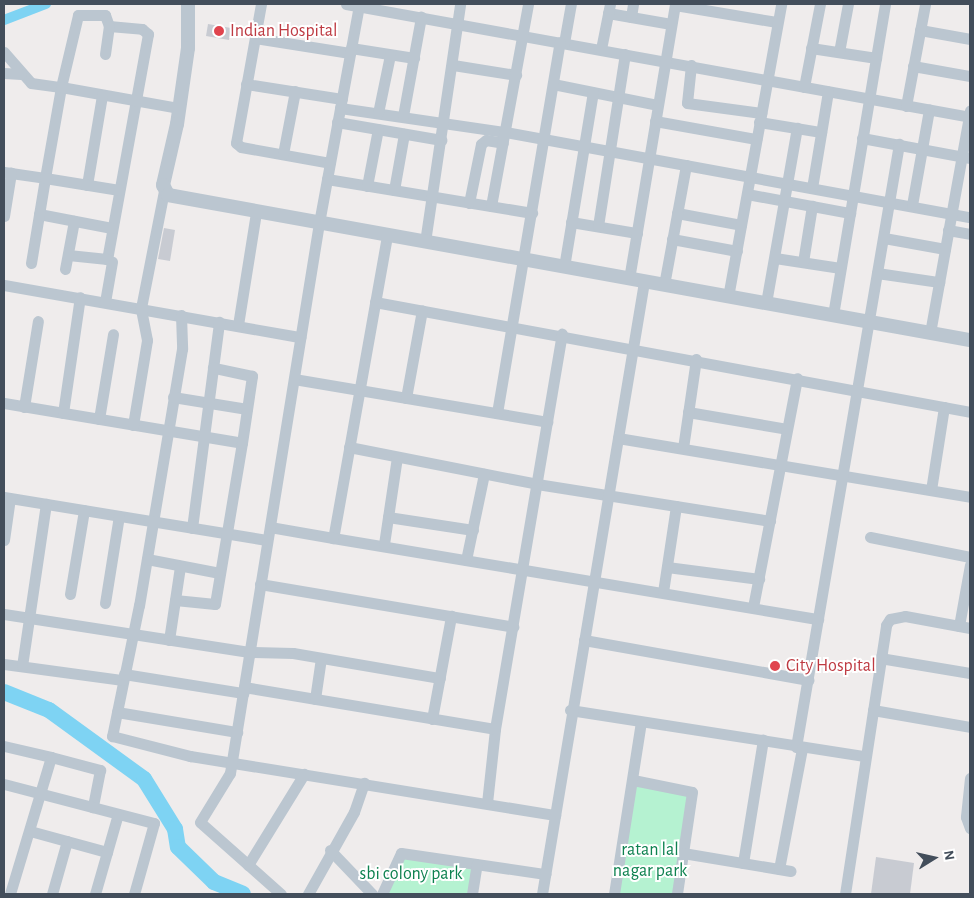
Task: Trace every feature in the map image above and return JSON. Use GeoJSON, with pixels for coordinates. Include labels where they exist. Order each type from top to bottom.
{"type":"FeatureCollection","features":[{"type":"Feature","properties":{"kind":"street"},"geometry":{"type":"LineString","coordinates":[[133,425],[148,340],[141,308],[179,108],[188,48],[188,4]]}},
{"type":"Feature","properties":{"kind":"street"},"geometry":{"type":"LineString","coordinates":[[261,4],[237,146],[330,162]]}},
{"type":"Feature","properties":{"kind":"street"},"geometry":{"type":"LineString","coordinates":[[346,4],[398,8],[421,17],[767,79],[869,100],[970,115],[966,157],[951,213],[930,333]]}},
{"type":"Feature","properties":{"kind":"street"},"geometry":{"type":"LineString","coordinates":[[425,242],[453,65],[456,23],[460,4]]}},
{"type":"Feature","properties":{"kind":"street"},"geometry":{"type":"LineString","coordinates":[[491,206],[528,4]]}},
{"type":"Feature","properties":{"kind":"street"},"geometry":{"type":"LineString","coordinates":[[497,413],[525,260],[553,84],[571,4]]}},
{"type":"Feature","properties":{"kind":"street"},"geometry":{"type":"LineString","coordinates":[[631,17],[633,4]]}},
{"type":"Feature","properties":{"kind":"street"},"geometry":{"type":"LineString","coordinates":[[629,279],[675,4],[777,22]]}},
{"type":"Feature","properties":{"kind":"street"},"geometry":{"type":"LineString","coordinates":[[728,297],[780,4]]}},
{"type":"Feature","properties":{"kind":"street"},"geometry":{"type":"LineString","coordinates":[[804,87],[820,4]]}},
{"type":"Feature","properties":{"kind":"street"},"geometry":{"type":"LineString","coordinates":[[839,52],[848,4]]}},
{"type":"Feature","properties":{"kind":"street"},"geometry":{"type":"LineString","coordinates":[[832,315],[885,4]]}},
{"type":"Feature","properties":{"kind":"street"},"geometry":{"type":"LineString","coordinates":[[906,106],[925,4]]}},
{"type":"Feature","properties":{"kind":"street"},"geometry":{"type":"LineString","coordinates":[[281,894],[200,822],[232,763],[319,223],[359,5]]}},
{"type":"Feature","properties":{"kind":"street"},"geometry":{"type":"LineString","coordinates":[[601,49],[609,8],[631,17],[671,24]]}},
{"type":"Feature","properties":{"kind":"street"},"geometry":{"type":"LineString","coordinates":[[31,263],[61,87],[76,17],[105,15],[109,26],[105,54]]}},
{"type":"Feature","properties":{"kind":"street"},"geometry":{"type":"LineString","coordinates":[[403,116],[421,17]]}},
{"type":"Feature","properties":{"kind":"street"},"geometry":{"type":"LineString","coordinates":[[68,255],[106,260],[148,34],[142,29],[109,26]]}},
{"type":"Feature","properties":{"kind":"street"},"geometry":{"type":"LineString","coordinates":[[920,30],[970,39]]}},
{"type":"Feature","properties":{"kind":"street"},"geometry":{"type":"LineString","coordinates":[[255,38],[414,58]]}},
{"type":"Feature","properties":{"kind":"street"},"geometry":{"type":"LineString","coordinates":[[812,48],[876,58]]}},
{"type":"Feature","properties":{"kind":"street"},"geometry":{"type":"LineString","coordinates":[[4,52],[21,74],[36,85],[61,87],[179,108]]}},
{"type":"Feature","properties":{"kind":"street"},"geometry":{"type":"LineString","coordinates":[[598,226],[625,54]]}},
{"type":"Feature","properties":{"kind":"street"},"geometry":{"type":"LineString","coordinates":[[378,113],[390,55]]}},
{"type":"Feature","properties":{"kind":"street"},"geometry":{"type":"LineString","coordinates":[[453,65],[516,75]]}},
{"type":"Feature","properties":{"kind":"street"},"geometry":{"type":"LineString","coordinates":[[691,65],[687,103],[760,117],[798,128],[821,132]]}},
{"type":"Feature","properties":{"kind":"street"},"geometry":{"type":"LineString","coordinates":[[913,66],[970,76]]}},
{"type":"Feature","properties":{"kind":"street"},"geometry":{"type":"LineString","coordinates":[[4,73],[21,74]]}},
{"type":"Feature","properties":{"kind":"street"},"geometry":{"type":"LineString","coordinates":[[246,84],[295,91],[378,113],[444,122],[504,137],[544,139],[788,184],[853,194],[970,217]]}},
{"type":"Feature","properties":{"kind":"street"},"geometry":{"type":"LineString","coordinates":[[553,84],[657,105]]}},
{"type":"Feature","properties":{"kind":"street"},"geometry":{"type":"LineString","coordinates":[[283,154],[295,91]]}},
{"type":"Feature","properties":{"kind":"street"},"geometry":{"type":"LineString","coordinates":[[812,188],[828,91]]}},
{"type":"Feature","properties":{"kind":"street"},"geometry":{"type":"LineString","coordinates":[[564,267],[593,92]]}},
{"type":"Feature","properties":{"kind":"street"},"geometry":{"type":"LineString","coordinates":[[87,185],[102,95]]}},
{"type":"Feature","properties":{"kind":"street"},"geometry":{"type":"LineString","coordinates":[[912,205],[929,110]]}},
{"type":"Feature","properties":{"kind":"street"},"geometry":{"type":"LineString","coordinates":[[655,120],[756,139]]}},
{"type":"Feature","properties":{"kind":"street"},"geometry":{"type":"LineString","coordinates":[[338,122],[441,140]]}},
{"type":"Feature","properties":{"kind":"street"},"geometry":{"type":"LineString","coordinates":[[766,303],[798,128]]}},
{"type":"Feature","properties":{"kind":"street"},"geometry":{"type":"LineString","coordinates":[[367,186],[378,129]]}},
{"type":"Feature","properties":{"kind":"street"},"geometry":{"type":"LineString","coordinates":[[394,190],[404,134]]}},
{"type":"Feature","properties":{"kind":"street"},"geometry":{"type":"LineString","coordinates":[[469,202],[481,144],[486,140],[504,137]]}},
{"type":"Feature","properties":{"kind":"street"},"geometry":{"type":"LineString","coordinates":[[862,138],[966,157]]}},
{"type":"Feature","properties":{"kind":"street"},"geometry":{"type":"LineString","coordinates":[[779,869],[818,619],[899,144]]}},
{"type":"Feature","properties":{"kind":"street"},"geometry":{"type":"LineString","coordinates":[[664,285],[686,165]]}},
{"type":"Feature","properties":{"kind":"street"},"geometry":{"type":"LineString","coordinates":[[4,216],[7,172],[119,190]]}},
{"type":"Feature","properties":{"kind":"street"},"geometry":{"type":"LineString","coordinates":[[327,179],[532,214]]}},
{"type":"Feature","properties":{"kind":"street"},"geometry":{"type":"LineString","coordinates":[[164,191],[173,197],[970,340]]}},
{"type":"Feature","properties":{"kind":"street"},"geometry":{"type":"LineString","coordinates":[[746,194],[850,213]]}},
{"type":"Feature","properties":{"kind":"street"},"geometry":{"type":"LineString","coordinates":[[803,262],[812,206]]}},
{"type":"Feature","properties":{"kind":"street"},"geometry":{"type":"LineString","coordinates":[[238,325],[256,212]]}},
{"type":"Feature","properties":{"kind":"street"},"geometry":{"type":"LineString","coordinates":[[677,212],[741,224]]}},
{"type":"Feature","properties":{"kind":"street"},"geometry":{"type":"LineString","coordinates":[[40,214],[112,228]]}},
{"type":"Feature","properties":{"kind":"street"},"geometry":{"type":"LineString","coordinates":[[65,269],[74,221]]}},
{"type":"Feature","properties":{"kind":"street"},"geometry":{"type":"LineString","coordinates":[[571,222],[636,233]]}},
{"type":"Feature","properties":{"kind":"street"},"geometry":{"type":"LineString","coordinates":[[948,230],[970,234]]}},
{"type":"Feature","properties":{"kind":"street"},"geometry":{"type":"LineString","coordinates":[[334,538],[387,236]]}},
{"type":"Feature","properties":{"kind":"street"},"geometry":{"type":"LineString","coordinates":[[884,238],[945,249]]}},
{"type":"Feature","properties":{"kind":"street"},"geometry":{"type":"LineString","coordinates":[[672,240],[736,251]]}},
{"type":"Feature","properties":{"kind":"street"},"geometry":{"type":"LineString","coordinates":[[775,258],[840,268]]}},
{"type":"Feature","properties":{"kind":"street"},"geometry":{"type":"LineString","coordinates":[[105,302],[112,262]]}},
{"type":"Feature","properties":{"kind":"street"},"geometry":{"type":"LineString","coordinates":[[877,273],[939,282]]}},
{"type":"Feature","properties":{"kind":"street"},"geometry":{"type":"LineString","coordinates":[[542,894],[570,710],[584,640],[644,282]]}},
{"type":"Feature","properties":{"kind":"street"},"geometry":{"type":"LineString","coordinates":[[4,285],[300,337]]}},
{"type":"Feature","properties":{"kind":"street"},"geometry":{"type":"LineString","coordinates":[[63,413],[80,297]]}},
{"type":"Feature","properties":{"kind":"street"},"geometry":{"type":"LineString","coordinates":[[375,302],[633,347],[970,412]]}},
{"type":"Feature","properties":{"kind":"street"},"geometry":{"type":"LineString","coordinates":[[406,398],[422,310]]}},
{"type":"Feature","properties":{"kind":"street"},"geometry":{"type":"LineString","coordinates":[[181,315],[182,349],[147,559],[112,736],[232,763],[555,814]]}},
{"type":"Feature","properties":{"kind":"street"},"geometry":{"type":"LineString","coordinates":[[24,407],[38,321]]}},
{"type":"Feature","properties":{"kind":"street"},"geometry":{"type":"LineString","coordinates":[[192,528],[207,437],[208,403],[219,322]]}},
{"type":"Feature","properties":{"kind":"street"},"geometry":{"type":"LineString","coordinates":[[99,419],[113,334]]}},
{"type":"Feature","properties":{"kind":"street"},"geometry":{"type":"LineString","coordinates":[[487,803],[495,730],[562,334]]}},
{"type":"Feature","properties":{"kind":"street"},"geometry":{"type":"LineString","coordinates":[[684,448],[696,359]]}},
{"type":"Feature","properties":{"kind":"street"},"geometry":{"type":"LineString","coordinates":[[175,600],[214,604],[248,409],[250,373],[213,368]]}},
{"type":"Feature","properties":{"kind":"street"},"geometry":{"type":"LineString","coordinates":[[753,607],[797,378]]}},
{"type":"Feature","properties":{"kind":"street"},"geometry":{"type":"LineString","coordinates":[[294,379],[547,422]]}},
{"type":"Feature","properties":{"kind":"street"},"geometry":{"type":"LineString","coordinates":[[173,397],[248,409]]}},
{"type":"Feature","properties":{"kind":"street"},"geometry":{"type":"LineString","coordinates":[[4,404],[242,443]]}},
{"type":"Feature","properties":{"kind":"street"},"geometry":{"type":"LineString","coordinates":[[931,490],[944,407]]}},
{"type":"Feature","properties":{"kind":"street"},"geometry":{"type":"LineString","coordinates":[[688,412],[787,429]]}},
{"type":"Feature","properties":{"kind":"street"},"geometry":{"type":"LineString","coordinates":[[618,438],[844,474],[970,497]]}},
{"type":"Feature","properties":{"kind":"street"},"geometry":{"type":"LineString","coordinates":[[349,447],[537,484],[770,521]]}},
{"type":"Feature","properties":{"kind":"street"},"geometry":{"type":"LineString","coordinates":[[384,544],[397,456]]}},
{"type":"Feature","properties":{"kind":"street"},"geometry":{"type":"LineString","coordinates":[[466,560],[484,474]]}},
{"type":"Feature","properties":{"kind":"street"},"geometry":{"type":"LineString","coordinates":[[4,540],[7,498],[267,540]]}},
{"type":"Feature","properties":{"kind":"street"},"geometry":{"type":"LineString","coordinates":[[22,666],[46,504]]}},
{"type":"Feature","properties":{"kind":"street"},"geometry":{"type":"LineString","coordinates":[[663,592],[676,506]]}},
{"type":"Feature","properties":{"kind":"street"},"geometry":{"type":"LineString","coordinates":[[70,594],[84,510]]}},
{"type":"Feature","properties":{"kind":"street"},"geometry":{"type":"LineString","coordinates":[[105,603],[120,516]]}},
{"type":"Feature","properties":{"kind":"street"},"geometry":{"type":"LineString","coordinates":[[388,517],[473,530]]}},
{"type":"Feature","properties":{"kind":"street"},"geometry":{"type":"LineString","coordinates":[[270,527],[384,544],[522,571],[594,580],[818,619]]}},
{"type":"Feature","properties":{"kind":"street"},"geometry":{"type":"LineString","coordinates":[[870,537],[970,557]]}},
{"type":"Feature","properties":{"kind":"street"},"geometry":{"type":"LineString","coordinates":[[147,559],[220,573]]}},
{"type":"Feature","properties":{"kind":"street"},"geometry":{"type":"LineString","coordinates":[[845,894],[880,658],[890,619],[905,616],[965,627],[970,565]]}},
{"type":"Feature","properties":{"kind":"street"},"geometry":{"type":"LineString","coordinates":[[169,640],[180,566]]}},
{"type":"Feature","properties":{"kind":"street"},"geometry":{"type":"LineString","coordinates":[[667,567],[759,579]]}},
{"type":"Feature","properties":{"kind":"street"},"geometry":{"type":"LineString","coordinates":[[260,584],[513,627]]}},
{"type":"Feature","properties":{"kind":"street"},"geometry":{"type":"LineString","coordinates":[[4,614],[249,652],[321,658],[440,678]]}},
{"type":"Feature","properties":{"kind":"street"},"geometry":{"type":"LineString","coordinates":[[432,719],[451,616]]}},
{"type":"Feature","properties":{"kind":"street"},"geometry":{"type":"LineString","coordinates":[[584,640],[808,680]]}},
{"type":"Feature","properties":{"kind":"street"},"geometry":{"type":"LineString","coordinates":[[314,699],[321,658]]}},
{"type":"Feature","properties":{"kind":"street"},"geometry":{"type":"LineString","coordinates":[[880,658],[970,673]]}},
{"type":"Feature","properties":{"kind":"street"},"geometry":{"type":"LineString","coordinates":[[4,664],[314,699],[495,730]]}},
{"type":"Feature","properties":{"kind":"street"},"geometry":{"type":"LineString","coordinates":[[570,710],[763,740],[799,748],[864,756]]}},
{"type":"Feature","properties":{"kind":"street"},"geometry":{"type":"LineString","coordinates":[[873,710],[970,727]]}},
{"type":"Feature","properties":{"kind":"street"},"geometry":{"type":"LineString","coordinates":[[117,712],[236,732]]}},
{"type":"Feature","properties":{"kind":"street"},"geometry":{"type":"LineString","coordinates":[[614,894],[641,722]]}},
{"type":"Feature","properties":{"kind":"street"},"geometry":{"type":"LineString","coordinates":[[744,863],[763,740]]}},
{"type":"Feature","properties":{"kind":"street"},"geometry":{"type":"LineString","coordinates":[[4,746],[100,770],[92,807]]}},
{"type":"Feature","properties":{"kind":"street"},"geometry":{"type":"LineString","coordinates":[[9,890],[30,831],[51,757]]}},
{"type":"Feature","properties":{"kind":"street"},"geometry":{"type":"LineString","coordinates":[[248,865],[304,774]]}},
{"type":"Feature","properties":{"kind":"street"},"geometry":{"type":"LineString","coordinates":[[632,780],[692,792],[676,894]]}},
{"type":"Feature","properties":{"kind":"street"},"geometry":{"type":"LineString","coordinates":[[308,894],[330,850],[354,812],[364,783]]}},
{"type":"Feature","properties":{"kind":"street"},"geometry":{"type":"LineString","coordinates":[[4,784],[154,823],[134,894]]}},
{"type":"Feature","properties":{"kind":"street"},"geometry":{"type":"LineString","coordinates":[[970,786],[966,817],[970,828]]}},
{"type":"Feature","properties":{"kind":"street"},"geometry":{"type":"LineString","coordinates":[[95,894],[118,814]]}},
{"type":"Feature","properties":{"kind":"street"},"geometry":{"type":"LineString","coordinates":[[30,831],[107,852]]}},
{"type":"Feature","properties":{"kind":"street"},"geometry":{"type":"LineString","coordinates":[[52,894],[67,841]]}},
{"type":"Feature","properties":{"kind":"street"},"geometry":{"type":"LineString","coordinates":[[330,850],[372,894]]}},
{"type":"Feature","properties":{"kind":"street"},"geometry":{"type":"LineString","coordinates":[[382,894],[401,853],[545,874]]}},
{"type":"Feature","properties":{"kind":"street"},"geometry":{"type":"LineString","coordinates":[[683,853],[790,871]]}},
{"type":"Feature","properties":{"kind":"street"},"geometry":{"type":"LineString","coordinates":[[472,894],[478,864]]}},
{"type":"Feature","properties":{"kind":"green space","name":"ratan lal nagar park"},"geometry":{"type":"Polygon","coordinates":[[[632,780],[692,792],[676,894],[614,894],[632,780]]]}},
{"type":"Feature","properties":{"kind":"green space","name":"sbi colony park"},"geometry":{"type":"Polygon","coordinates":[[[399,853],[477,864],[472,894],[380,894],[399,853]]]}},
{"type":"Feature","properties":{"kind":"building"},"geometry":{"type":"Polygon","coordinates":[[[208,24],[231,28],[229,40],[206,36],[208,24]]]}},
{"type":"Feature","properties":{"kind":"building"},"geometry":{"type":"Polygon","coordinates":[[[164,228],[175,230],[170,261],[158,259],[164,228]]]}},
{"type":"Feature","properties":{"kind":"building"},"geometry":{"type":"Polygon","coordinates":[[[876,857],[914,863],[910,894],[871,894],[876,857]]]}},
{"type":"Feature","properties":{"kind":"waterway"},"geometry":{"type":"LineString","coordinates":[[4,20],[46,4]]}},
{"type":"Feature","properties":{"kind":"waterway"},"geometry":{"type":"LineString","coordinates":[[4,692],[49,710],[144,779],[175,829],[178,847],[214,882],[243,894]]}},
{"type":"Feature","properties":{"kind":"place","name":"Indian Hospital"},"geometry":{"type":"Point","coordinates":[219,31]}},
{"type":"Feature","properties":{"kind":"place","name":"City Hospital"},"geometry":{"type":"Point","coordinates":[775,666]}}]}
